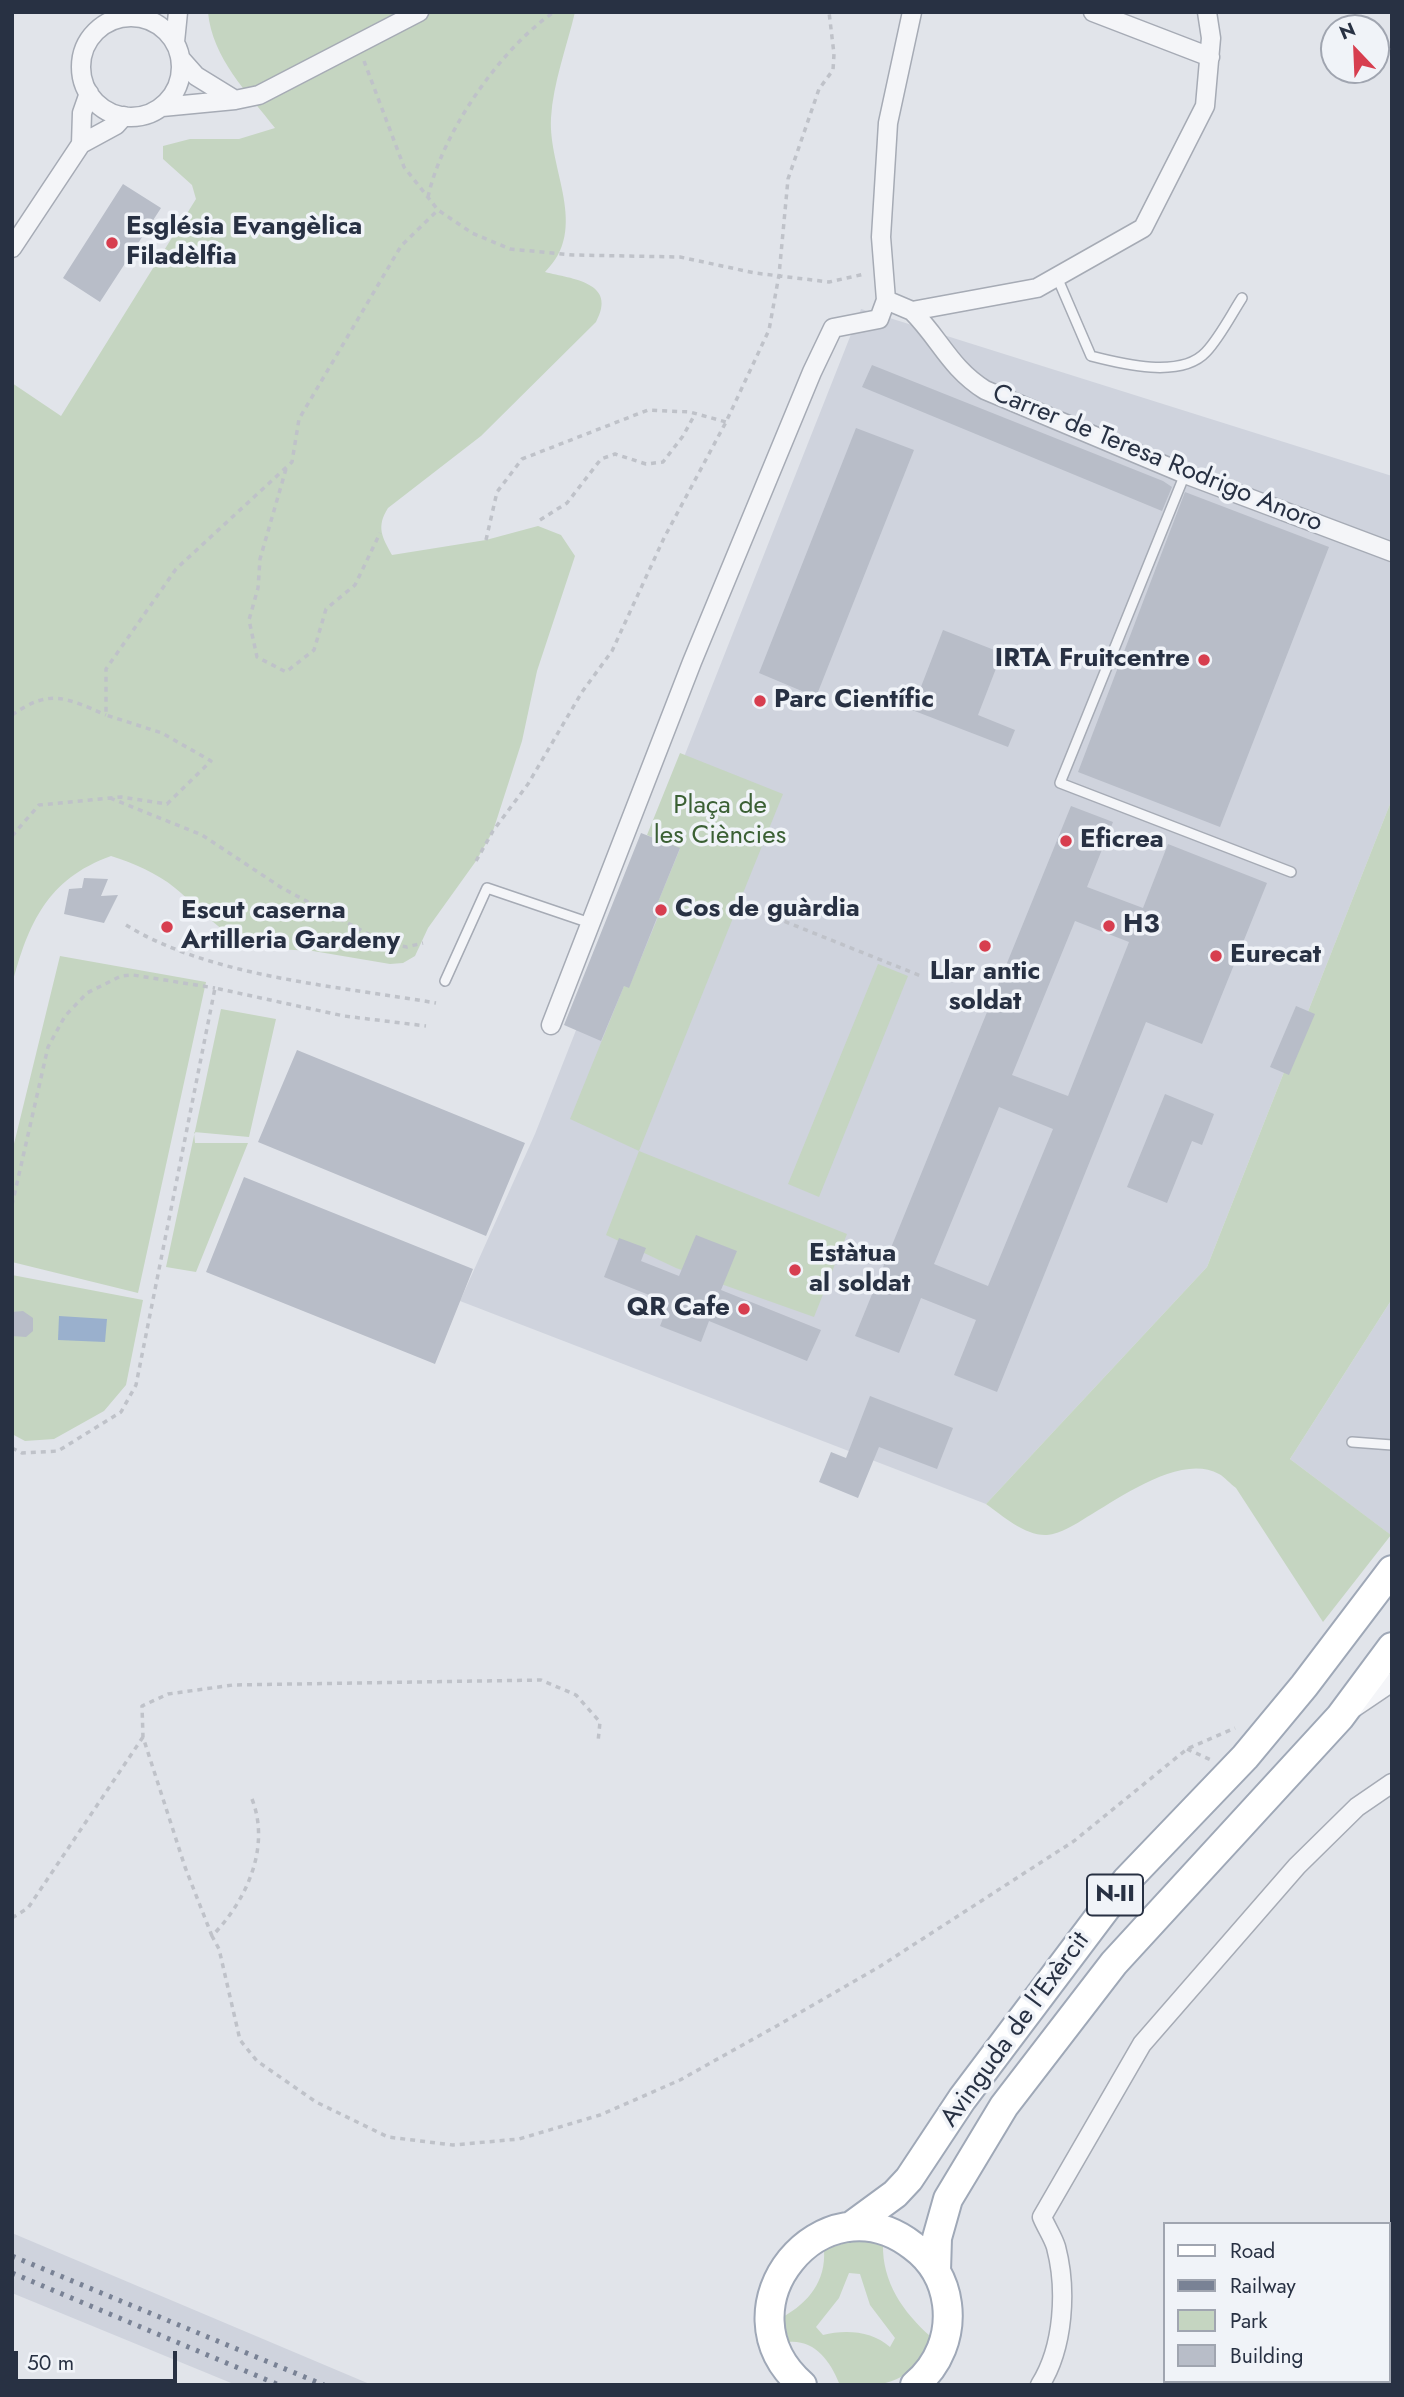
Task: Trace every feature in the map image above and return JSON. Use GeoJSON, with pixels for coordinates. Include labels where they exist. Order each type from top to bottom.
{"type":"FeatureCollection","features":[{"type":"Feature","properties":{"kind":"main road","name":"Avinguda de l'Exèrcit"},"geometry":{"type":"LineString","coordinates":[[850,2227],[909,2179],[978,2077],[1127,1880],[1245,1757],[1304,1686],[1392,1570]]}},
{"type":"Feature","properties":{"kind":"main road","name":"Avinguda de l'Exèrcit"},"geometry":{"type":"LineString","coordinates":[[936,2271],[937,2238],[948,2199],[1004,2106],[1114,1963],[1340,1717],[1392,1647]]}},
{"type":"Feature","properties":{"kind":"main road","name":"N-II"},"geometry":{"type":"LineString","coordinates":[[790,2379],[770,2330],[770,2304],[778,2278],[792,2257],[813,2240],[850,2227],[876,2229],[900,2237],[920,2251],[936,2271],[946,2296],[946,2336],[936,2361],[915,2385]]}},
{"type":"Feature","properties":{"kind":"street"},"geometry":{"type":"LineString","coordinates":[[162,107],[174,93],[181,76],[178,12]]}},
{"type":"Feature","properties":{"kind":"street"},"geometry":{"type":"LineString","coordinates":[[235,100],[196,76],[154,17],[130,17],[111,21],[95,32],[85,49],[80,68],[89,93],[97,105],[115,115],[140,117],[162,107],[235,100],[259,94],[419,12]]}},
{"type":"Feature","properties":{"kind":"street"},"geometry":{"type":"LineString","coordinates":[[551,1025],[692,662],[833,328],[879,319],[886,300],[881,237],[888,123],[912,12]]}},
{"type":"Feature","properties":{"kind":"street"},"geometry":{"type":"LineString","coordinates":[[1093,12],[1210,57]]}},
{"type":"Feature","properties":{"kind":"street"},"geometry":{"type":"LineString","coordinates":[[886,300],[912,311],[1037,288],[1143,228],[1205,106],[1211,38],[1207,12]]}},
{"type":"Feature","properties":{"kind":"street"},"geometry":{"type":"LineString","coordinates":[[81,144],[82,113],[89,93]]}},
{"type":"Feature","properties":{"kind":"street"},"geometry":{"type":"LineString","coordinates":[[12,248],[81,144],[116,125],[124,116]]}},
{"type":"Feature","properties":{"kind":"street","name":"Carrer de Teresa Rodrigo Anoro"},"geometry":{"type":"LineString","coordinates":[[912,311],[950,362],[966,378],[985,390],[1185,474],[1392,552]]}},
{"type":"Feature","properties":{"kind":"street"},"geometry":{"type":"LineString","coordinates":[[1340,1717],[1392,1682]]}},
{"type":"Feature","properties":{"kind":"street"},"geometry":{"type":"LineString","coordinates":[[1040,2385],[1061,2328],[1056,2245],[1042,2217],[1129,2067],[1142,2045],[1297,1866],[1357,1807],[1392,1783]]}},
{"type":"Feature","properties":{"kind":"lane"},"geometry":{"type":"LineString","coordinates":[[1057,277],[1091,356],[1131,367],[1178,366],[1205,354],[1242,298]]}},
{"type":"Feature","properties":{"kind":"lane"},"geometry":{"type":"LineString","coordinates":[[1185,474],[1060,783],[1291,872]]}},
{"type":"Feature","properties":{"kind":"lane"},"geometry":{"type":"LineString","coordinates":[[445,981],[487,888],[590,923]]}},
{"type":"Feature","properties":{"kind":"lane"},"geometry":{"type":"LineString","coordinates":[[1352,1442],[1392,1445]]}},
{"type":"Feature","properties":{"kind":"path"},"geometry":{"type":"LineString","coordinates":[[428,197],[432,180],[460,123],[496,64],[535,25],[554,12]]}},
{"type":"Feature","properties":{"kind":"path"},"geometry":{"type":"LineString","coordinates":[[476,861],[493,831],[528,784],[582,692],[612,651],[664,538],[726,422],[769,330],[779,275],[788,179],[819,89],[833,70],[829,12]]}},
{"type":"Feature","properties":{"kind":"path"},"geometry":{"type":"LineString","coordinates":[[358,44],[404,167],[438,210],[466,231],[510,248],[573,255],[680,257],[829,282],[884,270]]}},
{"type":"Feature","properties":{"kind":"path"},"geometry":{"type":"LineString","coordinates":[[106,715],[106,670],[176,569],[292,462],[299,419],[401,246],[438,210]]}},
{"type":"Feature","properties":{"kind":"path"},"geometry":{"type":"LineString","coordinates":[[486,540],[496,492],[522,459],[597,427],[648,410],[695,414],[726,422]]}},
{"type":"Feature","properties":{"kind":"path"},"geometry":{"type":"LineString","coordinates":[[540,520],[567,503],[601,459],[615,454],[646,464],[663,462],[683,436],[695,414]]}},
{"type":"Feature","properties":{"kind":"path"},"geometry":{"type":"LineString","coordinates":[[286,467],[260,559],[258,588],[249,620],[257,656],[286,672],[314,650],[326,609],[355,585],[380,533]]}},
{"type":"Feature","properties":{"kind":"path"},"geometry":{"type":"LineString","coordinates":[[12,715],[39,698],[61,698],[162,733],[211,761],[167,804],[121,797],[39,805],[12,836]]}},
{"type":"Feature","properties":{"kind":"path"},"geometry":{"type":"LineString","coordinates":[[109,798],[202,835],[282,888],[387,944],[407,947],[422,943]]}},
{"type":"Feature","properties":{"kind":"path"},"geometry":{"type":"LineString","coordinates":[[766,914],[921,976]]}},
{"type":"Feature","properties":{"kind":"path"},"geometry":{"type":"LineString","coordinates":[[126,925],[152,941],[216,965],[436,1003]]}},
{"type":"Feature","properties":{"kind":"path"},"geometry":{"type":"LineString","coordinates":[[12,1205],[48,1047],[65,1016],[88,993],[121,976],[133,975],[215,988],[344,1016],[426,1026]]}},
{"type":"Feature","properties":{"kind":"path"},"geometry":{"type":"LineString","coordinates":[[12,1448],[22,1453],[58,1451],[121,1412],[136,1385],[215,988]]}},
{"type":"Feature","properties":{"kind":"path"},"geometry":{"type":"LineString","coordinates":[[598,1742],[600,1722],[576,1695],[541,1680],[233,1685],[168,1693],[142,1706],[142,1737],[185,1867],[219,1949],[240,2040],[257,2061],[316,2102],[388,2137],[453,2145],[519,2138],[600,2115],[680,2080],[862,1976],[1074,1841],[1187,1749]]}},
{"type":"Feature","properties":{"kind":"path"},"geometry":{"type":"LineString","coordinates":[[12,1918],[28,1908],[142,1737]]}},
{"type":"Feature","properties":{"kind":"path"},"geometry":{"type":"LineString","coordinates":[[212,1937],[231,1916],[257,1856],[260,1819],[252,1799]]}},
{"type":"Feature","properties":{"kind":"shaded area"},"geometry":{"type":"Polygon","coordinates":[[[861,309],[1392,476],[1392,799],[1207,1267],[986,1504],[460,1301],[535,1134],[861,309]]]}},
{"type":"Feature","properties":{"kind":"shaded area"},"geometry":{"type":"Polygon","coordinates":[[[1392,1299],[1392,1536],[1290,1459],[1392,1299]]]}},
{"type":"Feature","properties":{"kind":"shaded area"},"geometry":{"type":"Polygon","coordinates":[[[12,2233],[372,2385],[236,2385],[12,2293],[12,2233]]]}},
{"type":"Feature","properties":{"kind":"green space"},"geometry":{"type":"Polygon","coordinates":[[[208,12],[575,12],[557,78],[551,118],[555,158],[564,198],[564,237],[558,255],[545,272],[579,280],[597,290],[601,298],[601,309],[596,322],[481,436],[388,508],[381,526],[392,555],[486,540],[538,526],[561,535],[575,556],[537,671],[522,741],[493,831],[476,861],[428,928],[415,956],[403,963],[390,964],[313,951],[258,948],[224,930],[160,878],[111,856],[71,877],[44,906],[25,942],[12,985],[12,383],[61,416],[196,199],[192,185],[163,159],[163,146],[190,139],[239,139],[275,128],[224,60],[216,45],[208,12]]]}},
{"type":"Feature","properties":{"kind":"green space","name":"Plaça de les Ciències"},"geometry":{"type":"Polygon","coordinates":[[[680,753],[783,794],[639,1151],[570,1119],[624,986],[629,987],[661,910],[662,905],[658,902],[680,849],[647,835],[680,753]]]}},
{"type":"Feature","properties":{"kind":"green space"},"geometry":{"type":"Polygon","coordinates":[[[1392,799],[1392,1299],[1290,1459],[1391,1535],[1323,1622],[1236,1488],[1219,1474],[1203,1469],[1186,1469],[1169,1474],[1133,1490],[1068,1528],[1047,1535],[1023,1529],[986,1504],[1207,1267],[1392,799]]]}},
{"type":"Feature","properties":{"kind":"green space"},"geometry":{"type":"Polygon","coordinates":[[[60,956],[206,982],[138,1293],[12,1262],[12,1152],[60,956]]]}},
{"type":"Feature","properties":{"kind":"green space"},"geometry":{"type":"Polygon","coordinates":[[[878,964],[908,976],[819,1197],[788,1184],[878,964]]]}},
{"type":"Feature","properties":{"kind":"green space"},"geometry":{"type":"Polygon","coordinates":[[[221,1009],[276,1019],[249,1137],[195,1132],[221,1009]]]}},
{"type":"Feature","properties":{"kind":"green space"},"geometry":{"type":"Polygon","coordinates":[[[194,1135],[195,1143],[248,1143],[196,1272],[166,1267],[194,1135]]]}},
{"type":"Feature","properties":{"kind":"green space"},"geometry":{"type":"Polygon","coordinates":[[[639,1151],[847,1234],[814,1317],[676,1268],[606,1235],[639,1151]]]}},
{"type":"Feature","properties":{"kind":"green space"},"geometry":{"type":"Polygon","coordinates":[[[12,1275],[143,1300],[126,1385],[104,1411],[54,1439],[25,1441],[12,1434],[12,1275]]]}},
{"type":"Feature","properties":{"kind":"green space"},"geometry":{"type":"Polygon","coordinates":[[[860,2238],[883,2244],[886,2271],[896,2295],[911,2317],[930,2336],[925,2351],[907,2373],[883,2384],[839,2383],[826,2360],[814,2348],[807,2344],[789,2342],[783,2317],[801,2305],[814,2290],[822,2271],[824,2250],[860,2238]],[[849,2273],[839,2298],[816,2327],[823,2335],[858,2333],[875,2338],[890,2347],[895,2338],[870,2305],[860,2274],[849,2273]]]}},
{"type":"Feature","properties":{"kind":"water"},"geometry":{"type":"Polygon","coordinates":[[[59,1316],[107,1319],[105,1342],[58,1340],[59,1316]]]}},
{"type":"Feature","properties":{"kind":"building","name":"Església Evangèlica Filadèlfia"},"geometry":{"type":"Polygon","coordinates":[[[123,184],[161,208],[100,302],[63,278],[123,184]]]}},
{"type":"Feature","properties":{"kind":"building"},"geometry":{"type":"Polygon","coordinates":[[[872,365],[1163,481],[1172,487],[1162,511],[862,387],[872,365]]]}},
{"type":"Feature","properties":{"kind":"building"},"geometry":{"type":"Polygon","coordinates":[[[856,428],[914,450],[816,697],[759,673],[856,428]]]}},
{"type":"Feature","properties":{"kind":"building","name":"IRTA Fruitcentre"},"geometry":{"type":"Polygon","coordinates":[[[1185,492],[1329,547],[1220,827],[1078,772],[1185,492]]]}},
{"type":"Feature","properties":{"kind":"building"},"geometry":{"type":"Polygon","coordinates":[[[943,630],[1002,653],[978,715],[1015,730],[1008,747],[912,710],[943,630]]]}},
{"type":"Feature","properties":{"kind":"building"},"geometry":{"type":"Polygon","coordinates":[[[1071,806],[1113,822],[1087,887],[1143,908],[1168,844],[1267,883],[1202,1044],[1146,1022],[997,1392],[954,1375],[976,1320],[921,1298],[899,1353],[855,1336],[1071,806]],[[1075,921],[1012,1075],[1068,1096],[1129,942],[1075,921]],[[999,1107],[934,1264],[988,1286],[1053,1129],[999,1107]]]}},
{"type":"Feature","properties":{"kind":"building"},"geometry":{"type":"Polygon","coordinates":[[[641,833],[680,848],[658,902],[662,905],[629,988],[624,986],[601,1041],[564,1025],[641,833]]]}},
{"type":"Feature","properties":{"kind":"building"},"geometry":{"type":"Polygon","coordinates":[[[84,878],[108,879],[101,896],[118,895],[104,923],[64,914],[69,889],[82,888],[84,878]]]}},
{"type":"Feature","properties":{"kind":"building"},"geometry":{"type":"Polygon","coordinates":[[[1296,1006],[1315,1014],[1289,1075],[1270,1067],[1296,1006]]]}},
{"type":"Feature","properties":{"kind":"building"},"geometry":{"type":"Polygon","coordinates":[[[297,1050],[525,1143],[486,1236],[258,1142],[297,1050]]]}},
{"type":"Feature","properties":{"kind":"building"},"geometry":{"type":"Polygon","coordinates":[[[1165,1094],[1214,1114],[1202,1145],[1192,1141],[1167,1203],[1127,1187],[1165,1094]]]}},
{"type":"Feature","properties":{"kind":"building"},"geometry":{"type":"Polygon","coordinates":[[[244,1177],[473,1269],[435,1364],[206,1272],[244,1177]]]}},
{"type":"Feature","properties":{"kind":"building"},"geometry":{"type":"Polygon","coordinates":[[[696,1235],[737,1251],[721,1290],[821,1330],[807,1361],[709,1321],[701,1342],[660,1326],[669,1303],[604,1277],[619,1238],[646,1248],[641,1261],[679,1276],[696,1235]]]}},
{"type":"Feature","properties":{"kind":"building"},"geometry":{"type":"Polygon","coordinates":[[[23,1311],[33,1318],[33,1331],[26,1337],[12,1336],[12,1312],[23,1311]]]}},
{"type":"Feature","properties":{"kind":"building"},"geometry":{"type":"Polygon","coordinates":[[[870,1396],[953,1428],[937,1469],[879,1447],[858,1498],[819,1482],[831,1452],[846,1458],[870,1396]]]}},
{"type":"Feature","properties":{"kind":"railway"},"geometry":{"type":"LineString","coordinates":[[12,2256],[324,2385]]}},
{"type":"Feature","properties":{"kind":"railway"},"geometry":{"type":"LineString","coordinates":[[12,2273],[279,2385]]}},
{"type":"Feature","properties":{"kind":"place","name":"Església Evangèlica Filadèlfia"},"geometry":{"type":"Point","coordinates":[112,243]}},
{"type":"Feature","properties":{"kind":"place","name":"IRTA Fruitcentre"},"geometry":{"type":"Point","coordinates":[1204,660]}},
{"type":"Feature","properties":{"kind":"place","name":"Parc Científic"},"geometry":{"type":"Point","coordinates":[760,701]}},
{"type":"Feature","properties":{"kind":"place","name":"Eficrea"},"geometry":{"type":"Point","coordinates":[1066,841]}},
{"type":"Feature","properties":{"kind":"place","name":"Cos de guàrdia"},"geometry":{"type":"Point","coordinates":[661,910]}},
{"type":"Feature","properties":{"kind":"place","name":"H3"},"geometry":{"type":"Point","coordinates":[1109,926]}},
{"type":"Feature","properties":{"kind":"place","name":"Escut caserna Artilleria Gardeny"},"geometry":{"type":"Point","coordinates":[167,927]}},
{"type":"Feature","properties":{"kind":"place","name":"Llar antic soldat"},"geometry":{"type":"Point","coordinates":[985,946]}},
{"type":"Feature","properties":{"kind":"place","name":"Eurecat"},"geometry":{"type":"Point","coordinates":[1216,956]}},
{"type":"Feature","properties":{"kind":"place","name":"Estàtua al soldat"},"geometry":{"type":"Point","coordinates":[795,1270]}},
{"type":"Feature","properties":{"kind":"place","name":"QR Cafe"},"geometry":{"type":"Point","coordinates":[744,1309]}}]}
